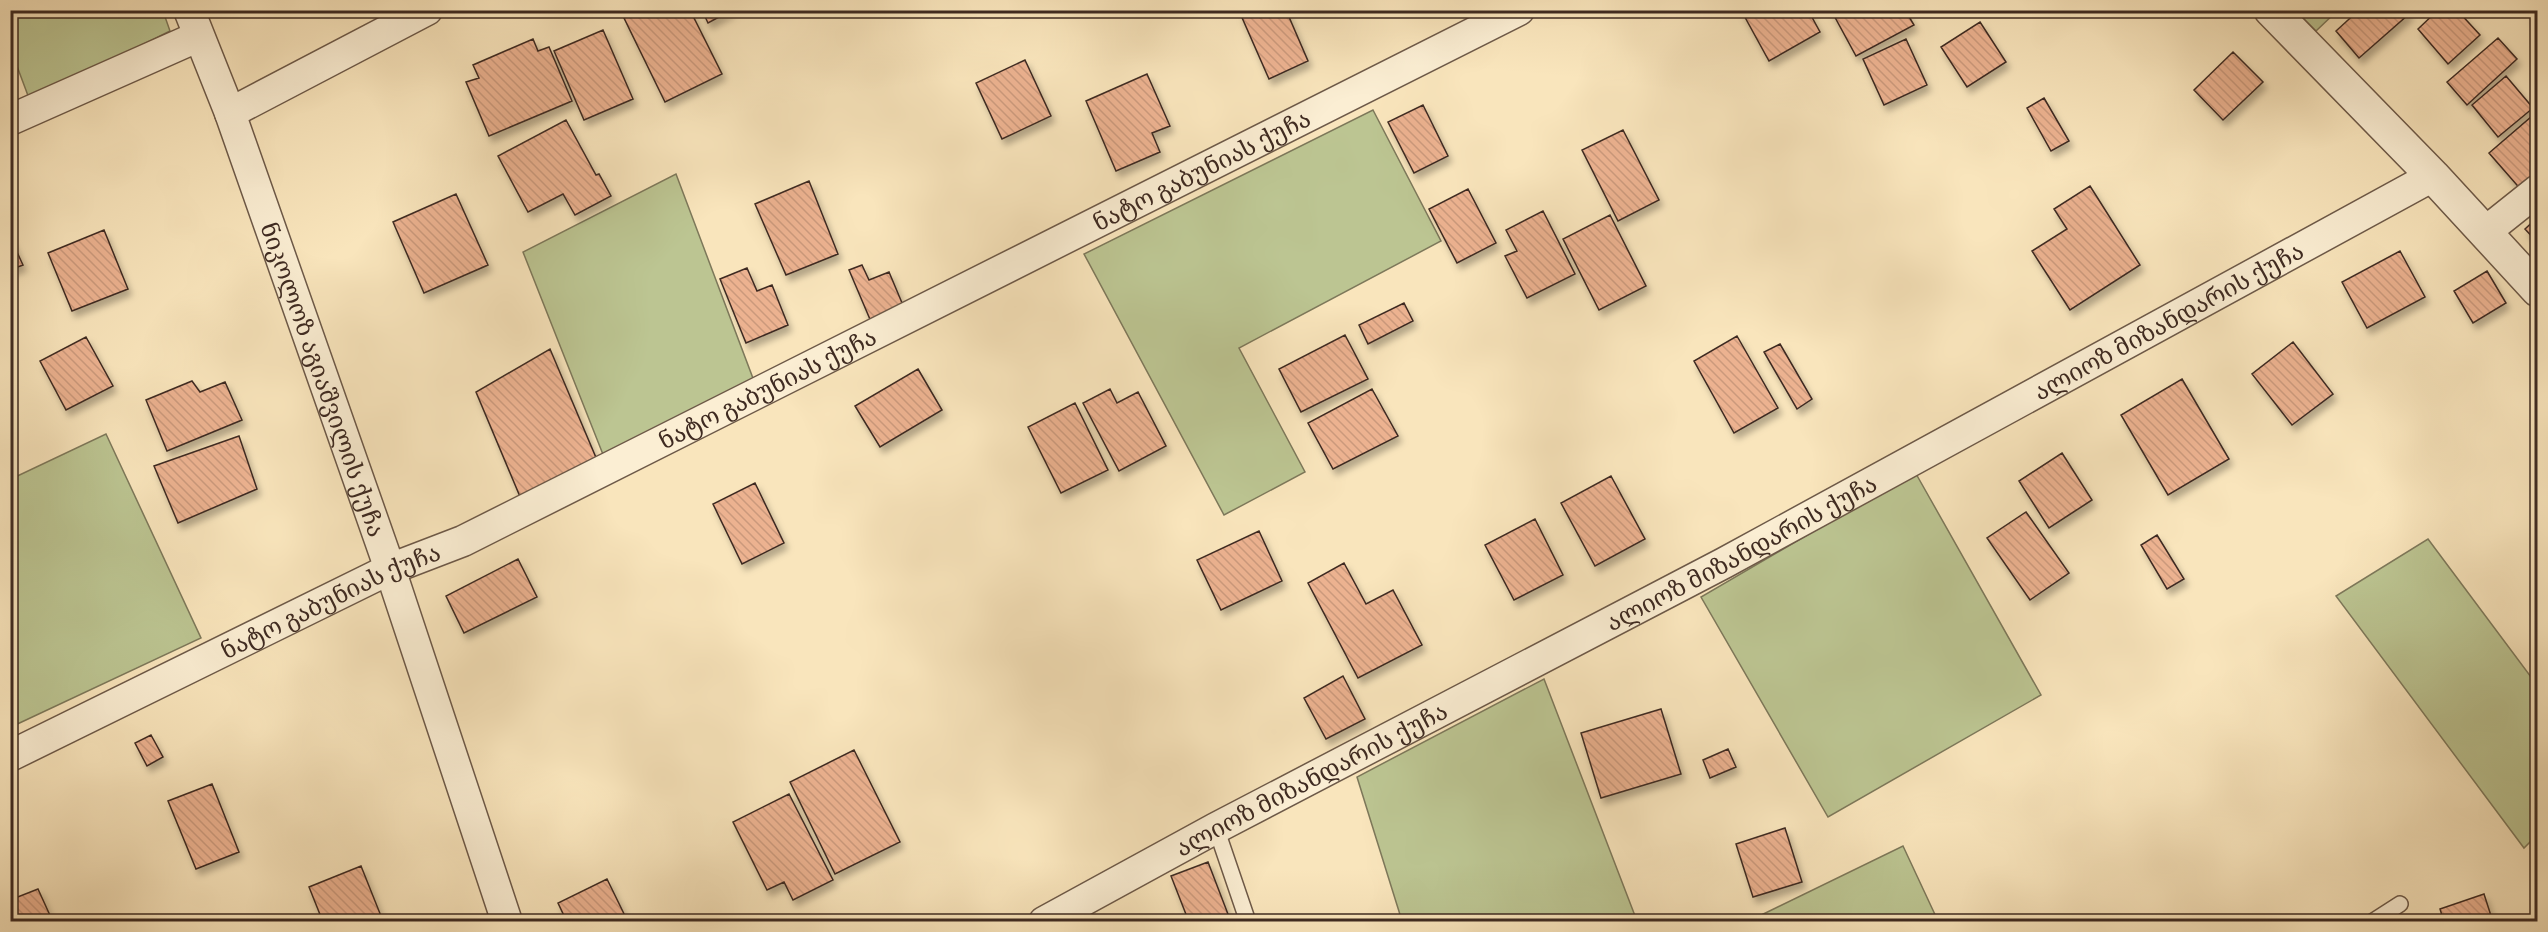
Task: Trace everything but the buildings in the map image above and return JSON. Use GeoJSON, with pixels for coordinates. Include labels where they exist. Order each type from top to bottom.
{"type":"FeatureCollection","features":[{"type":"Feature","properties":{"kind":"street"},"geometry":{"type":"LineString","coordinates":[[230,113],[427,10]]}},
{"type":"Feature","properties":{"kind":"street","name":"ნატო გაბუნიას ქუჩა"},"geometry":{"type":"LineString","coordinates":[[10,756],[390,569],[474,536],[1519,10]]}},
{"type":"Feature","properties":{"kind":"street"},"geometry":{"type":"LineString","coordinates":[[2271,10],[2433,176],[2538,290]]}},
{"type":"Feature","properties":{"kind":"street"},"geometry":{"type":"LineString","coordinates":[[10,120],[193,24]]}},
{"type":"Feature","properties":{"kind":"street","name":"ნიკოლოზ აგიაშვილის ქუჩა"},"geometry":{"type":"LineString","coordinates":[[193,24],[230,113],[390,569],[507,921]]}},
{"type":"Feature","properties":{"kind":"street","name":"ალიოზ მიზანდარის ქუჩა"},"geometry":{"type":"LineString","coordinates":[[1044,921],[1216,828],[1724,563],[2433,176]]}},
{"type":"Feature","properties":{"kind":"street"},"geometry":{"type":"LineString","coordinates":[[2484,233],[2538,190]]}},
{"type":"Feature","properties":{"kind":"lane"},"geometry":{"type":"LineString","coordinates":[[1216,828],[1248,921]]}},
{"type":"Feature","properties":{"kind":"lane"},"geometry":{"type":"LineString","coordinates":[[2372,921],[2400,904]]}},
{"type":"Feature","properties":{"kind":"green space"},"geometry":{"type":"Polygon","coordinates":[[[11,11],[163,11],[170,31],[30,101],[11,50],[11,11]]]}},
{"type":"Feature","properties":{"kind":"green space"},"geometry":{"type":"Polygon","coordinates":[[[2296,11],[2337,11],[2316,31],[2296,11]]]}},
{"type":"Feature","properties":{"kind":"green space"},"geometry":{"type":"Polygon","coordinates":[[[1373,110],[1441,241],[1239,348],[1305,472],[1224,515],[1084,254],[1373,110]]]}},
{"type":"Feature","properties":{"kind":"green space"},"geometry":{"type":"Polygon","coordinates":[[[676,174],[754,381],[604,457],[523,252],[676,174]]]}},
{"type":"Feature","properties":{"kind":"green space"},"geometry":{"type":"Polygon","coordinates":[[[106,434],[201,638],[11,727],[11,479],[106,434]]]}},
{"type":"Feature","properties":{"kind":"green space"},"geometry":{"type":"Polygon","coordinates":[[[1915,472],[2041,695],[1828,817],[1701,597],[1915,472]]]}},
{"type":"Feature","properties":{"kind":"green space"},"geometry":{"type":"Polygon","coordinates":[[[2428,539],[2537,685],[2537,835],[2524,848],[2336,596],[2428,539]]]}},
{"type":"Feature","properties":{"kind":"green space"},"geometry":{"type":"Polygon","coordinates":[[[1544,679],[1637,921],[1402,921],[1357,777],[1544,679]]]}},
{"type":"Feature","properties":{"kind":"green space"},"geometry":{"type":"Polygon","coordinates":[[[1903,846],[1938,921],[1749,921],[1903,846]]]}}]}
